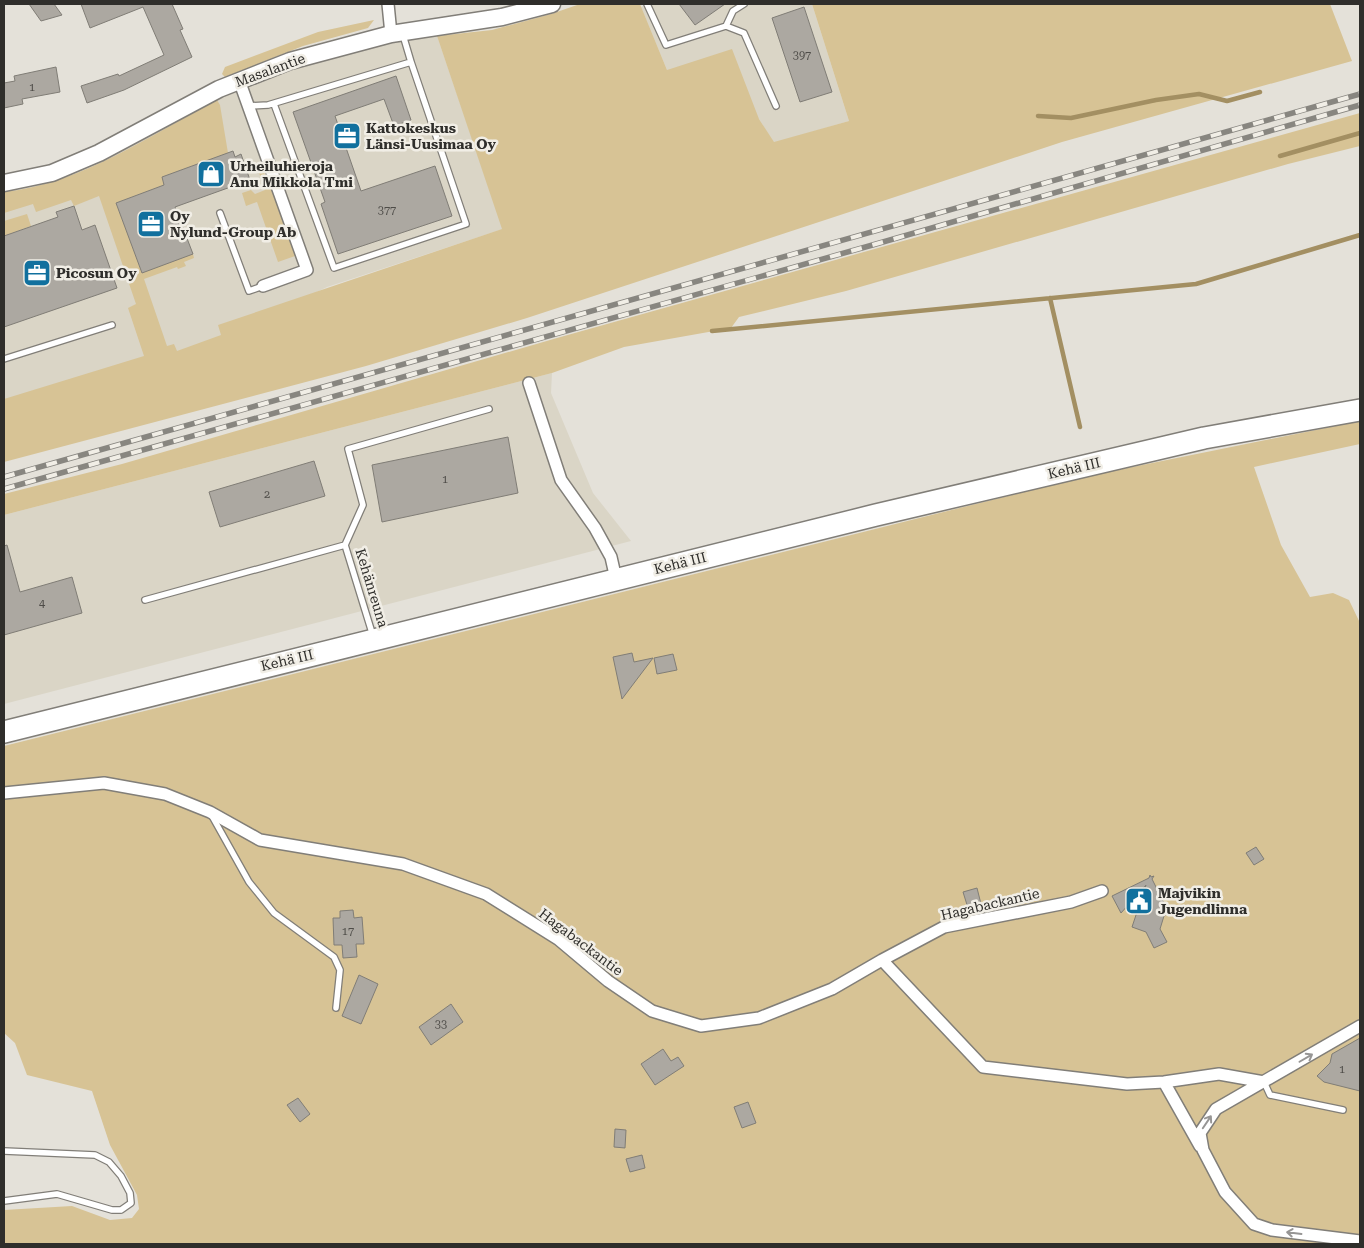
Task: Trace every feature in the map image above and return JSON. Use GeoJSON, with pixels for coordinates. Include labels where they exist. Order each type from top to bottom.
{"type":"FeatureCollection","features":[{"type":"Feature","properties":{"kind":"highway","name":"Kehä III"},"geometry":{"type":"LineString","coordinates":[[4,732],[885,512],[1195,440],[1360,410]]}},
{"type":"Feature","properties":{"kind":"street"},"geometry":{"type":"LineString","coordinates":[[388,4],[397,34]]}},
{"type":"Feature","properties":{"kind":"street","name":"Masalantie"},"geometry":{"type":"LineString","coordinates":[[4,183],[52,173],[100,153],[239,80],[290,61],[397,34],[502,16],[552,4]]}},
{"type":"Feature","properties":{"kind":"street"},"geometry":{"type":"LineString","coordinates":[[239,80],[307,270],[263,286]]}},
{"type":"Feature","properties":{"kind":"street"},"geometry":{"type":"LineString","coordinates":[[529,383],[561,480],[595,528],[611,558],[616,579]]}},
{"type":"Feature","properties":{"kind":"street","name":"Hagabackantie"},"geometry":{"type":"LineString","coordinates":[[4,793],[104,783],[164,794],[210,812],[260,840],[403,864],[486,894],[558,940],[652,1011],[701,1026],[759,1018],[832,990],[882,960],[944,927],[1071,902],[1102,890]]}},
{"type":"Feature","properties":{"kind":"street"},"geometry":{"type":"LineString","coordinates":[[882,960],[983,1067],[1127,1084],[1164,1082],[1219,1074],[1264,1082]]}},
{"type":"Feature","properties":{"kind":"street"},"geometry":{"type":"LineString","coordinates":[[1202,1150],[1200,1132],[1216,1109],[1360,1026]]}},
{"type":"Feature","properties":{"kind":"street"},"geometry":{"type":"LineString","coordinates":[[1164,1082],[1225,1192],[1254,1224],[1272,1230],[1360,1240]]}},
{"type":"Feature","properties":{"kind":"lane"},"geometry":{"type":"LineString","coordinates":[[647,4],[666,45],[726,26],[744,33],[776,106]]}},
{"type":"Feature","properties":{"kind":"lane"},"geometry":{"type":"LineString","coordinates":[[726,26],[733,11],[744,4]]}},
{"type":"Feature","properties":{"kind":"lane"},"geometry":{"type":"LineString","coordinates":[[274,104],[334,268],[466,224],[411,62],[397,34]]}},
{"type":"Feature","properties":{"kind":"lane"},"geometry":{"type":"LineString","coordinates":[[248,106],[274,104],[411,62]]}},
{"type":"Feature","properties":{"kind":"lane"},"geometry":{"type":"LineString","coordinates":[[220,213],[249,291],[263,286]]}},
{"type":"Feature","properties":{"kind":"lane"},"geometry":{"type":"LineString","coordinates":[[4,359],[112,325]]}},
{"type":"Feature","properties":{"kind":"lane"},"geometry":{"type":"LineString","coordinates":[[145,600],[345,544],[362,505],[348,449],[489,409]]}},
{"type":"Feature","properties":{"kind":"lane","name":"Kehänreuna"},"geometry":{"type":"LineString","coordinates":[[345,544],[374,640]]}},
{"type":"Feature","properties":{"kind":"lane"},"geometry":{"type":"LineString","coordinates":[[210,812],[249,882],[274,913],[334,957],[340,970],[336,1008]]}},
{"type":"Feature","properties":{"kind":"lane"},"geometry":{"type":"LineString","coordinates":[[1264,1082],[1270,1095],[1343,1110]]}},
{"type":"Feature","properties":{"kind":"lane"},"geometry":{"type":"LineString","coordinates":[[4,1151],[95,1155],[109,1162],[121,1176],[130,1193],[130,1203],[121,1210],[112,1210],[56,1194],[4,1201]]}},
{"type":"Feature","properties":{"kind":"shaded area"},"geometry":{"type":"Polygon","coordinates":[[[580,4],[640,4],[667,70],[732,49],[759,119],[774,142],[849,121],[812,4],[1330,4],[1352,61],[1062,142],[527,318],[366,366],[4,462],[4,399],[144,356],[128,308],[136,304],[99,196],[74,206],[71,200],[36,212],[33,204],[4,213],[4,192],[33,187],[61,179],[88,168],[140,143],[217,100],[220,105],[228,153],[162,177],[164,185],[116,203],[142,272],[193,254],[194,258],[184,262],[186,266],[178,269],[177,267],[144,279],[167,346],[174,344],[177,351],[221,335],[218,325],[502,229],[437,36],[492,30],[580,4]]]}},
{"type":"Feature","properties":{"kind":"shaded area"},"geometry":{"type":"Polygon","coordinates":[[[649,4],[812,4],[849,121],[774,143],[759,119],[667,70],[641,7],[649,4]]]}},
{"type":"Feature","properties":{"kind":"shaded area"},"geometry":{"type":"Polygon","coordinates":[[[374,20],[368,28],[303,46],[225,77],[222,74],[225,67],[318,32],[374,20]]]}},
{"type":"Feature","properties":{"kind":"shaded area"},"geometry":{"type":"Polygon","coordinates":[[[437,36],[503,229],[327,287],[4,445],[4,192],[28,189],[63,180],[93,167],[217,100],[280,71],[354,49],[437,36]]]}},
{"type":"Feature","properties":{"kind":"shaded area"},"geometry":{"type":"Polygon","coordinates":[[[1360,113],[1360,146],[1288,164],[846,291],[739,317],[731,328],[624,347],[552,373],[4,515],[4,494],[122,464],[557,338],[1360,113]]]}},
{"type":"Feature","properties":{"kind":"shaded area"},"geometry":{"type":"Polygon","coordinates":[[[257,167],[262,168],[267,176],[295,256],[278,262],[257,202],[246,206],[242,193],[251,190],[255,194],[265,190],[257,167]]]}},
{"type":"Feature","properties":{"kind":"shaded area"},"geometry":{"type":"Polygon","coordinates":[[[27,214],[31,226],[4,236],[4,221],[27,214]]]}},
{"type":"Feature","properties":{"kind":"shaded area"},"geometry":{"type":"Polygon","coordinates":[[[552,373],[551,393],[593,493],[631,541],[4,704],[4,515],[552,373]]]}},
{"type":"Feature","properties":{"kind":"shaded area"},"geometry":{"type":"Polygon","coordinates":[[[1360,421],[1360,444],[1254,467],[1281,545],[1310,597],[1333,593],[1349,600],[1360,623],[1360,1244],[4,1244],[4,1210],[72,1206],[110,1220],[132,1218],[139,1209],[137,1195],[110,1145],[92,1091],[27,1075],[15,1043],[4,1033],[4,746],[1088,476],[1360,421]]]}},
{"type":"Feature","properties":{"kind":"building"},"geometry":{"type":"Polygon","coordinates":[[[29,4],[54,4],[62,15],[41,21],[29,4]]]}},
{"type":"Feature","properties":{"kind":"building"},"geometry":{"type":"Polygon","coordinates":[[[81,4],[172,4],[183,29],[180,30],[192,57],[124,90],[87,103],[81,86],[118,74],[119,76],[164,55],[143,7],[90,28],[81,4]]]}},
{"type":"Feature","properties":{"kind":"building"},"geometry":{"type":"Polygon","coordinates":[[[679,4],[725,4],[695,25],[679,4]]]}},
{"type":"Feature","properties":{"kind":"building"},"geometry":{"type":"Polygon","coordinates":[[[804,7],[832,92],[800,102],[772,18],[804,7]]]}},
{"type":"Feature","properties":{"kind":"building"},"geometry":{"type":"Polygon","coordinates":[[[56,67],[60,92],[22,99],[23,104],[4,108],[4,83],[15,81],[14,76],[56,67]]]}},
{"type":"Feature","properties":{"kind":"building"},"geometry":{"type":"Polygon","coordinates":[[[396,76],[411,120],[394,126],[384,99],[335,116],[361,191],[435,166],[452,216],[338,254],[321,204],[325,202],[293,112],[396,76]]]}},
{"type":"Feature","properties":{"kind":"building"},"geometry":{"type":"Polygon","coordinates":[[[233,151],[235,157],[241,154],[250,180],[175,207],[193,254],[142,273],[116,203],[164,185],[162,177],[233,151]]]}},
{"type":"Feature","properties":{"kind":"building"},"geometry":{"type":"Polygon","coordinates":[[[74,206],[82,230],[95,225],[117,288],[4,327],[4,236],[58,217],[56,212],[74,206]]]}},
{"type":"Feature","properties":{"kind":"building"},"geometry":{"type":"Polygon","coordinates":[[[508,437],[518,493],[382,522],[372,465],[508,437]]]}},
{"type":"Feature","properties":{"kind":"building"},"geometry":{"type":"Polygon","coordinates":[[[314,461],[325,496],[220,527],[209,492],[314,461]]]}},
{"type":"Feature","properties":{"kind":"building"},"geometry":{"type":"Polygon","coordinates":[[[7,545],[20,592],[72,577],[82,613],[4,635],[4,546],[7,545]]]}},
{"type":"Feature","properties":{"kind":"building"},"geometry":{"type":"Polygon","coordinates":[[[632,653],[634,662],[653,658],[622,699],[613,657],[632,653]]]}},
{"type":"Feature","properties":{"kind":"building"},"geometry":{"type":"Polygon","coordinates":[[[673,654],[677,670],[657,674],[654,658],[673,654]]]}},
{"type":"Feature","properties":{"kind":"building"},"geometry":{"type":"Polygon","coordinates":[[[1256,847],[1264,859],[1254,865],[1246,853],[1256,847]]]}},
{"type":"Feature","properties":{"kind":"building","name":"Majvikin Jugendlinna"},"geometry":{"type":"Polygon","coordinates":[[[1150,875],[1151,877],[1154,876],[1152,879],[1169,913],[1164,916],[1160,929],[1167,942],[1154,948],[1146,932],[1132,927],[1146,885],[1121,913],[1112,896],[1149,878],[1150,875]]]}},
{"type":"Feature","properties":{"kind":"building"},"geometry":{"type":"Polygon","coordinates":[[[977,888],[981,904],[968,908],[963,892],[977,888]]]}},
{"type":"Feature","properties":{"kind":"building"},"geometry":{"type":"Polygon","coordinates":[[[353,910],[354,918],[362,917],[364,944],[356,944],[357,957],[343,958],[342,945],[334,945],[333,918],[340,918],[340,911],[353,910]]]}},
{"type":"Feature","properties":{"kind":"building"},"geometry":{"type":"Polygon","coordinates":[[[359,975],[378,984],[361,1024],[342,1016],[359,975]]]}},
{"type":"Feature","properties":{"kind":"building"},"geometry":{"type":"Polygon","coordinates":[[[451,1004],[463,1022],[431,1045],[419,1027],[451,1004]]]}},
{"type":"Feature","properties":{"kind":"building"},"geometry":{"type":"Polygon","coordinates":[[[1360,1038],[1360,1091],[1324,1082],[1317,1076],[1330,1063],[1332,1054],[1360,1038]]]}},
{"type":"Feature","properties":{"kind":"building"},"geometry":{"type":"Polygon","coordinates":[[[663,1049],[671,1061],[678,1057],[684,1066],[655,1085],[641,1064],[663,1049]]]}},
{"type":"Feature","properties":{"kind":"building"},"geometry":{"type":"Polygon","coordinates":[[[298,1098],[310,1114],[300,1122],[287,1105],[298,1098]]]}},
{"type":"Feature","properties":{"kind":"building"},"geometry":{"type":"Polygon","coordinates":[[[748,1102],[756,1123],[742,1128],[734,1107],[748,1102]]]}},
{"type":"Feature","properties":{"kind":"building"},"geometry":{"type":"Polygon","coordinates":[[[615,1129],[626,1130],[625,1148],[614,1147],[615,1129]]]}},
{"type":"Feature","properties":{"kind":"building"},"geometry":{"type":"Polygon","coordinates":[[[642,1155],[645,1168],[630,1172],[626,1159],[642,1155]]]}},
{"type":"Feature","properties":{"kind":"waterway"},"geometry":{"type":"LineString","coordinates":[[1038,116],[1071,118],[1156,100],[1199,94],[1227,101],[1260,92]]}},
{"type":"Feature","properties":{"kind":"waterway"},"geometry":{"type":"LineString","coordinates":[[1280,156],[1360,133]]}},
{"type":"Feature","properties":{"kind":"waterway"},"geometry":{"type":"LineString","coordinates":[[712,331],[1196,284],[1360,235]]}},
{"type":"Feature","properties":{"kind":"waterway"},"geometry":{"type":"LineString","coordinates":[[1050,298],[1080,427]]}},
{"type":"Feature","properties":{"kind":"railway"},"geometry":{"type":"LineString","coordinates":[[4,477],[1360,94]]}},
{"type":"Feature","properties":{"kind":"railway"},"geometry":{"type":"LineString","coordinates":[[4,489],[869,246],[1360,105]]}},
{"type":"Feature","properties":{"kind":"place","name":"Kattokeskus Länsi-Uusimaa Oy"},"geometry":{"type":"Point","coordinates":[347,136]}},
{"type":"Feature","properties":{"kind":"place","name":"Urheiluhieroja Anu Mikkola Tmi"},"geometry":{"type":"Point","coordinates":[211,174]}},
{"type":"Feature","properties":{"kind":"place","name":"Oy Nylund-Group Ab"},"geometry":{"type":"Point","coordinates":[151,224]}},
{"type":"Feature","properties":{"kind":"place","name":"Picosun Oy"},"geometry":{"type":"Point","coordinates":[37,273]}},
{"type":"Feature","properties":{"kind":"place","name":"Majvikin Jugendlinna"},"geometry":{"type":"Point","coordinates":[1139,901]}}]}
